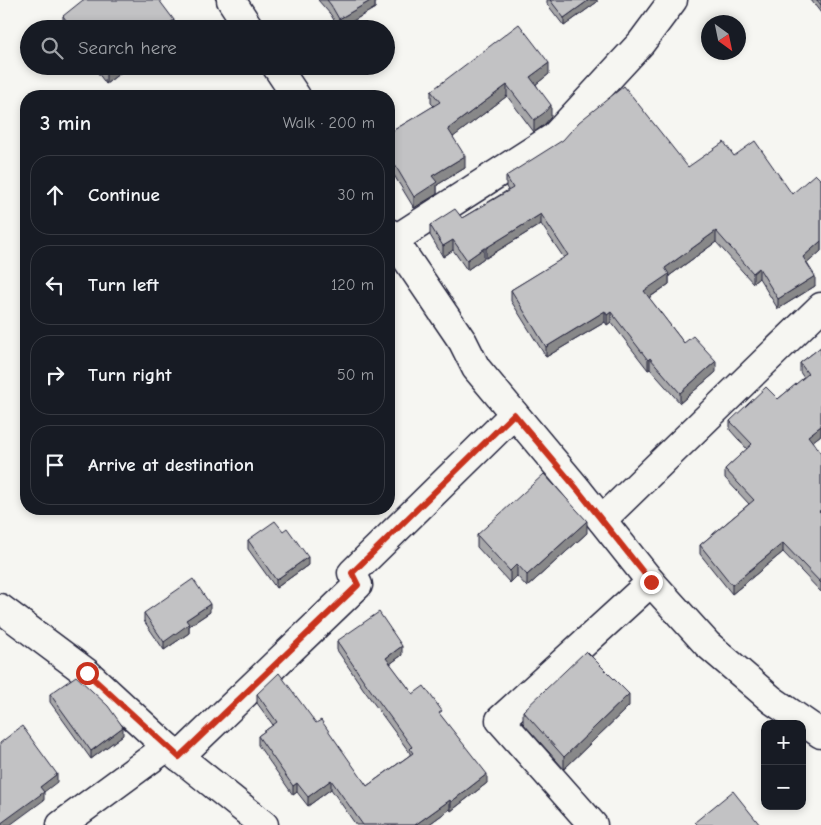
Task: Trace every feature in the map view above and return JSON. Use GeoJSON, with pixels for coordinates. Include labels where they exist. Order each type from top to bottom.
{"type":"FeatureCollection","features":[{"type":"Feature","properties":{"kind":"street"},"geometry":{"type":"LineString","coordinates":[[231,0],[244,20]]}},
{"type":"Feature","properties":{"kind":"street"},"geometry":{"type":"LineString","coordinates":[[395,234],[554,137],[642,43],[673,0]]}},
{"type":"Feature","properties":{"kind":"street"},"geometry":{"type":"LineString","coordinates":[[282,75],[292,90]]}},
{"type":"Feature","properties":{"kind":"street"},"geometry":{"type":"LineString","coordinates":[[395,242],[463,342],[476,368],[651,582],[706,644],[772,700],[821,734]]}},
{"type":"Feature","properties":{"kind":"street"},"geometry":{"type":"LineString","coordinates":[[602,520],[821,308]]}},
{"type":"Feature","properties":{"kind":"street"},"geometry":{"type":"LineString","coordinates":[[61,825],[173,752],[358,585],[352,573],[514,414]]}},
{"type":"Feature","properties":{"kind":"street"},"geometry":{"type":"LineString","coordinates":[[593,825],[500,720],[651,582]]}},
{"type":"Feature","properties":{"kind":"street"},"geometry":{"type":"LineString","coordinates":[[0,608],[87,673],[173,752],[264,825]]}},
{"type":"Feature","properties":{"kind":"building"},"geometry":{"type":"Polygon","coordinates":[[[83,0],[159,0],[174,20],[66,20],[63,16],[83,0]]]}},
{"type":"Feature","properties":{"kind":"building"},"geometry":{"type":"Polygon","coordinates":[[[327,0],[372,0],[339,19],[327,0]]]}},
{"type":"Feature","properties":{"kind":"building"},"geometry":{"type":"Polygon","coordinates":[[[550,0],[589,0],[564,18],[550,0]]]}},
{"type":"Feature","properties":{"kind":"building"},"geometry":{"type":"Polygon","coordinates":[[[519,24],[549,63],[530,77],[551,105],[544,113],[534,120],[507,85],[448,129],[465,156],[432,176],[437,182],[414,197],[395,165],[395,129],[440,102],[431,91],[519,24]]]}},
{"type":"Feature","properties":{"kind":"building"},"geometry":{"type":"Polygon","coordinates":[[[624,86],[688,167],[724,142],[734,156],[755,141],[792,194],[815,174],[821,180],[821,241],[803,257],[815,276],[778,299],[759,268],[753,273],[716,231],[665,268],[669,274],[644,291],[684,343],[693,336],[716,361],[680,393],[650,358],[648,360],[611,312],[607,315],[605,311],[546,347],[511,290],[568,255],[541,214],[467,260],[453,240],[443,246],[430,225],[455,209],[462,218],[513,188],[506,176],[563,140],[579,122],[624,86]]]}},
{"type":"Feature","properties":{"kind":"building"},"geometry":{"type":"Polygon","coordinates":[[[821,347],[821,426],[808,436],[821,453],[821,510],[819,511],[821,513],[821,583],[783,543],[732,585],[700,545],[754,500],[725,469],[752,444],[730,421],[766,387],[778,399],[808,374],[800,363],[821,347]]]}},
{"type":"Feature","properties":{"kind":"building"},"geometry":{"type":"Polygon","coordinates":[[[544,474],[587,521],[527,575],[517,564],[510,571],[477,535],[544,474]]]}},
{"type":"Feature","properties":{"kind":"building"},"geometry":{"type":"Polygon","coordinates":[[[275,521],[283,531],[287,528],[308,557],[276,580],[248,540],[275,521]]]}},
{"type":"Feature","properties":{"kind":"building"},"geometry":{"type":"Polygon","coordinates":[[[193,579],[210,604],[186,620],[189,624],[164,642],[144,613],[193,579]]]}},
{"type":"Feature","properties":{"kind":"building"},"geometry":{"type":"Polygon","coordinates":[[[379,612],[402,646],[386,658],[413,694],[424,686],[442,711],[439,713],[487,774],[451,802],[450,800],[415,825],[363,825],[331,780],[308,797],[297,783],[293,786],[258,736],[277,722],[257,694],[279,673],[316,723],[321,720],[367,786],[413,753],[410,749],[412,747],[337,641],[379,612]]]}},
{"type":"Feature","properties":{"kind":"building"},"geometry":{"type":"Polygon","coordinates":[[[586,651],[629,694],[564,757],[523,711],[586,651]]]}},
{"type":"Feature","properties":{"kind":"building"},"geometry":{"type":"Polygon","coordinates":[[[76,676],[108,706],[123,727],[91,751],[50,694],[76,676]]]}},
{"type":"Feature","properties":{"kind":"building"},"geometry":{"type":"Polygon","coordinates":[[[22,726],[57,774],[40,787],[44,792],[0,824],[0,743],[22,726]]]}},
{"type":"Feature","properties":{"kind":"building"},"geometry":{"type":"Polygon","coordinates":[[[733,791],[760,825],[698,825],[695,822],[733,791]]]}},
{"type":"Feature","properties":{"kind":"route"},"geometry":{"type":"LineString","coordinates":[[87,673],[179,757],[358,585],[352,573],[514,414],[651,582]]}}]}
